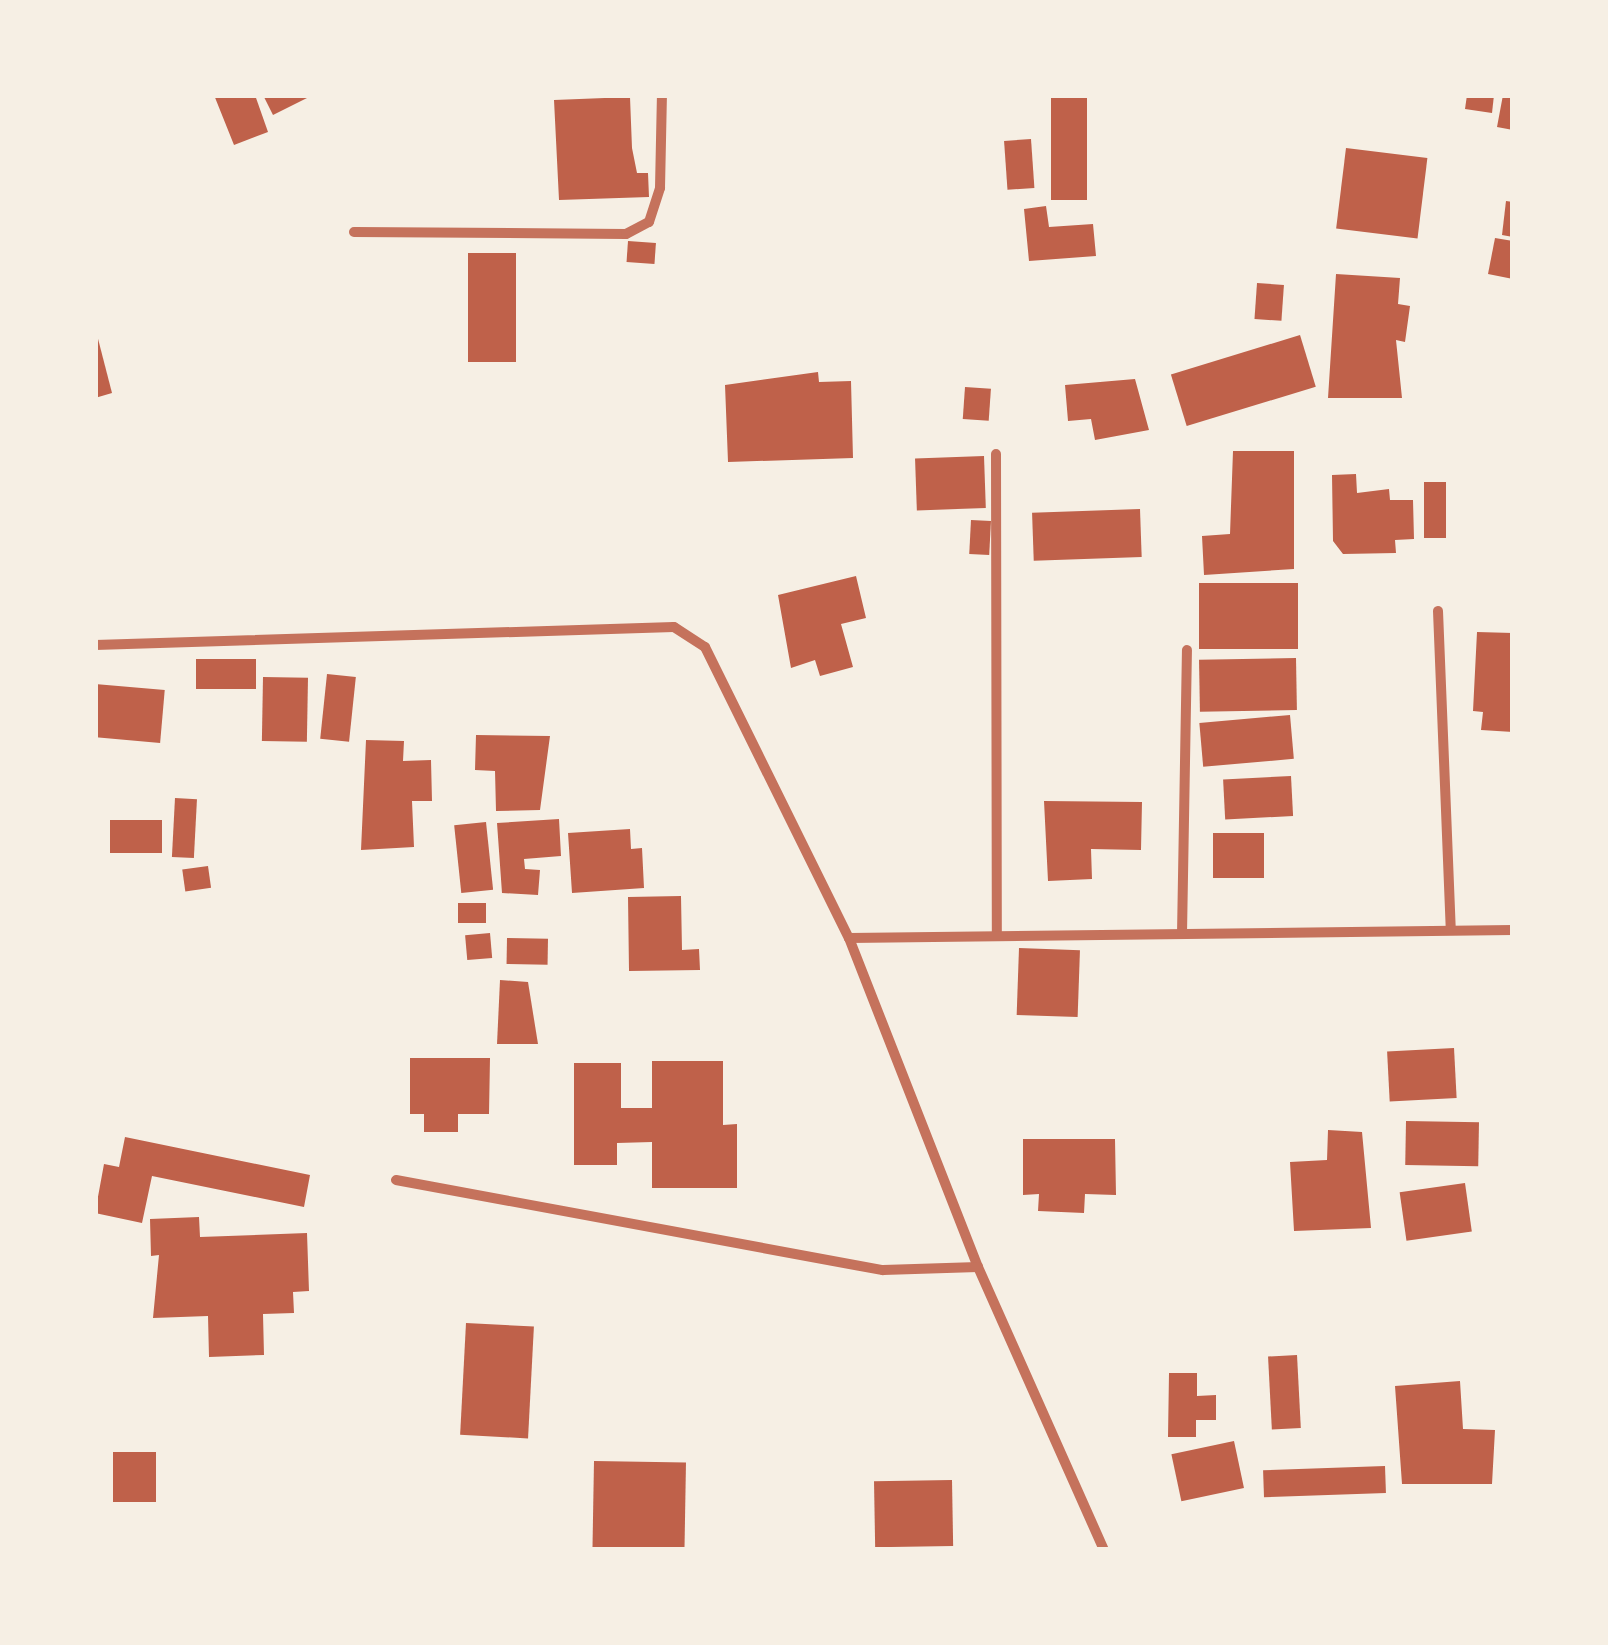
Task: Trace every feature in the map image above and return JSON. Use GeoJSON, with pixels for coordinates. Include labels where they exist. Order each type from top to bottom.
{"type":"FeatureCollection","features":[{"type":"Feature","properties":{"kind":"street"},"geometry":{"type":"LineString","coordinates":[[354,232],[626,234],[649,222],[660,188],[662,95]]}},
{"type":"Feature","properties":{"kind":"street"},"geometry":{"type":"LineString","coordinates":[[996,454],[997,936]]}},
{"type":"Feature","properties":{"kind":"street"},"geometry":{"type":"LineString","coordinates":[[1438,612],[1451,930]]}},
{"type":"Feature","properties":{"kind":"street"},"geometry":{"type":"LineString","coordinates":[[95,644],[674,627],[705,647],[723,675],[849,938],[978,1267],[1104,1550]]}},
{"type":"Feature","properties":{"kind":"street"},"geometry":{"type":"LineString","coordinates":[[1182,934],[1188,650]]}},
{"type":"Feature","properties":{"kind":"street"},"geometry":{"type":"LineString","coordinates":[[849,938],[1513,930]]}},
{"type":"Feature","properties":{"kind":"street"},"geometry":{"type":"LineString","coordinates":[[396,1180],[883,1270],[978,1267]]}},
{"type":"Feature","properties":{"kind":"building"},"geometry":{"type":"Polygon","coordinates":[[[214,95],[255,95],[268,132],[234,145],[214,95]]]}},
{"type":"Feature","properties":{"kind":"building"},"geometry":{"type":"Polygon","coordinates":[[[263,95],[313,95],[273,115],[263,95]]]}},
{"type":"Feature","properties":{"kind":"building"},"geometry":{"type":"Polygon","coordinates":[[[1051,95],[1087,95],[1087,200],[1051,200],[1051,95]]]}},
{"type":"Feature","properties":{"kind":"building"},"geometry":{"type":"Polygon","coordinates":[[[1467,95],[1494,95],[1492,113],[1465,109],[1467,95]]]}},
{"type":"Feature","properties":{"kind":"building"},"geometry":{"type":"Polygon","coordinates":[[[1503,95],[1513,95],[1513,130],[1497,127],[1503,95]]]}},
{"type":"Feature","properties":{"kind":"building"},"geometry":{"type":"Polygon","coordinates":[[[630,97],[632,148],[637,173],[648,173],[649,197],[559,200],[554,100],[630,97]]]}},
{"type":"Feature","properties":{"kind":"building"},"geometry":{"type":"Polygon","coordinates":[[[1031,139],[1034,188],[1007,190],[1004,141],[1031,139]]]}},
{"type":"Feature","properties":{"kind":"building"},"geometry":{"type":"Polygon","coordinates":[[[1346,148],[1427,158],[1418,238],[1336,228],[1346,148]]]}},
{"type":"Feature","properties":{"kind":"building"},"geometry":{"type":"Polygon","coordinates":[[[1506,201],[1513,202],[1513,237],[1502,235],[1506,201]]]}},
{"type":"Feature","properties":{"kind":"building"},"geometry":{"type":"Polygon","coordinates":[[[1046,206],[1049,227],[1093,224],[1096,256],[1029,261],[1024,209],[1046,206]]]}},
{"type":"Feature","properties":{"kind":"building"},"geometry":{"type":"Polygon","coordinates":[[[1495,238],[1513,241],[1513,279],[1488,274],[1495,238]]]}},
{"type":"Feature","properties":{"kind":"building"},"geometry":{"type":"Polygon","coordinates":[[[628,241],[656,243],[654,264],[627,262],[628,241]]]}},
{"type":"Feature","properties":{"kind":"building"},"geometry":{"type":"Polygon","coordinates":[[[468,253],[516,253],[516,362],[468,362],[468,253]]]}},
{"type":"Feature","properties":{"kind":"building"},"geometry":{"type":"Polygon","coordinates":[[[1336,274],[1400,278],[1398,304],[1410,306],[1405,342],[1396,340],[1402,398],[1328,398],[1336,274]]]}},
{"type":"Feature","properties":{"kind":"building"},"geometry":{"type":"Polygon","coordinates":[[[1257,283],[1284,285],[1281,321],[1254,319],[1257,283]]]}},
{"type":"Feature","properties":{"kind":"building"},"geometry":{"type":"Polygon","coordinates":[[[95,332],[112,393],[95,398],[95,332]]]}},
{"type":"Feature","properties":{"kind":"building"},"geometry":{"type":"Polygon","coordinates":[[[1300,335],[1316,387],[1187,426],[1171,374],[1300,335]]]}},
{"type":"Feature","properties":{"kind":"building"},"geometry":{"type":"Polygon","coordinates":[[[818,372],[819,382],[851,381],[853,458],[728,462],[725,385],[818,372]]]}},
{"type":"Feature","properties":{"kind":"building"},"geometry":{"type":"Polygon","coordinates":[[[1135,379],[1149,430],[1095,440],[1091,419],[1068,421],[1065,385],[1135,379]]]}},
{"type":"Feature","properties":{"kind":"building"},"geometry":{"type":"Polygon","coordinates":[[[965,387],[991,389],[989,421],[963,419],[965,387]]]}},
{"type":"Feature","properties":{"kind":"building"},"geometry":{"type":"Polygon","coordinates":[[[1233,451],[1294,451],[1294,569],[1204,575],[1202,536],[1230,534],[1233,451]]]}},
{"type":"Feature","properties":{"kind":"building"},"geometry":{"type":"Polygon","coordinates":[[[984,456],[986,508],[917,510],[915,458],[984,456]]]}},
{"type":"Feature","properties":{"kind":"building"},"geometry":{"type":"Polygon","coordinates":[[[1356,474],[1357,493],[1389,489],[1390,500],[1413,500],[1414,539],[1395,540],[1396,553],[1343,554],[1333,541],[1332,475],[1356,474]]]}},
{"type":"Feature","properties":{"kind":"building"},"geometry":{"type":"Polygon","coordinates":[[[1424,482],[1446,482],[1446,538],[1424,538],[1424,482]]]}},
{"type":"Feature","properties":{"kind":"building"},"geometry":{"type":"Polygon","coordinates":[[[1140,509],[1142,557],[1034,561],[1032,513],[1140,509]]]}},
{"type":"Feature","properties":{"kind":"building"},"geometry":{"type":"Polygon","coordinates":[[[971,520],[991,521],[989,555],[969,554],[971,520]]]}},
{"type":"Feature","properties":{"kind":"building"},"geometry":{"type":"Polygon","coordinates":[[[856,576],[866,618],[841,624],[853,667],[820,676],[815,660],[791,668],[778,595],[856,576]]]}},
{"type":"Feature","properties":{"kind":"building"},"geometry":{"type":"Polygon","coordinates":[[[1199,583],[1298,583],[1298,649],[1199,649],[1199,583]]]}},
{"type":"Feature","properties":{"kind":"building"},"geometry":{"type":"Polygon","coordinates":[[[1477,632],[1513,633],[1513,732],[1481,730],[1483,712],[1473,711],[1477,632]]]}},
{"type":"Feature","properties":{"kind":"building"},"geometry":{"type":"Polygon","coordinates":[[[1296,658],[1297,710],[1200,712],[1199,660],[1296,658]]]}},
{"type":"Feature","properties":{"kind":"building"},"geometry":{"type":"Polygon","coordinates":[[[196,659],[256,659],[256,689],[196,689],[196,659]]]}},
{"type":"Feature","properties":{"kind":"building"},"geometry":{"type":"Polygon","coordinates":[[[327,674],[356,677],[349,742],[320,739],[327,674]]]}},
{"type":"Feature","properties":{"kind":"building"},"geometry":{"type":"Polygon","coordinates":[[[263,677],[308,678],[307,742],[262,741],[263,677]]]}},
{"type":"Feature","properties":{"kind":"building"},"geometry":{"type":"Polygon","coordinates":[[[95,684],[165,690],[160,743],[95,737],[95,684]]]}},
{"type":"Feature","properties":{"kind":"building"},"geometry":{"type":"Polygon","coordinates":[[[1290,715],[1294,759],[1203,767],[1199,723],[1290,715]]]}},
{"type":"Feature","properties":{"kind":"building"},"geometry":{"type":"Polygon","coordinates":[[[476,735],[550,736],[540,810],[496,811],[495,771],[475,770],[476,735]]]}},
{"type":"Feature","properties":{"kind":"building"},"geometry":{"type":"Polygon","coordinates":[[[366,740],[404,741],[403,761],[431,760],[432,801],[412,801],[414,847],[361,850],[366,740]]]}},
{"type":"Feature","properties":{"kind":"building"},"geometry":{"type":"Polygon","coordinates":[[[1291,776],[1293,816],[1225,820],[1223,780],[1291,776]]]}},
{"type":"Feature","properties":{"kind":"building"},"geometry":{"type":"Polygon","coordinates":[[[175,798],[197,799],[194,858],[172,857],[175,798]]]}},
{"type":"Feature","properties":{"kind":"building"},"geometry":{"type":"Polygon","coordinates":[[[1044,801],[1142,802],[1141,850],[1091,849],[1092,879],[1048,881],[1044,801]]]}},
{"type":"Feature","properties":{"kind":"building"},"geometry":{"type":"Polygon","coordinates":[[[559,819],[561,856],[524,859],[525,869],[540,870],[538,895],[502,893],[497,823],[559,819]]]}},
{"type":"Feature","properties":{"kind":"building"},"geometry":{"type":"Polygon","coordinates":[[[110,820],[162,820],[162,853],[110,853],[110,820]]]}},
{"type":"Feature","properties":{"kind":"building"},"geometry":{"type":"Polygon","coordinates":[[[486,822],[493,890],[461,893],[454,825],[486,822]]]}},
{"type":"Feature","properties":{"kind":"building"},"geometry":{"type":"Polygon","coordinates":[[[630,829],[631,849],[642,848],[644,888],[572,893],[568,833],[630,829]]]}},
{"type":"Feature","properties":{"kind":"building"},"geometry":{"type":"Polygon","coordinates":[[[1213,833],[1264,833],[1264,878],[1213,878],[1213,833]]]}},
{"type":"Feature","properties":{"kind":"building"},"geometry":{"type":"Polygon","coordinates":[[[208,866],[211,888],[185,891],[182,870],[208,866]]]}},
{"type":"Feature","properties":{"kind":"building"},"geometry":{"type":"Polygon","coordinates":[[[681,896],[682,950],[699,949],[700,970],[629,971],[628,897],[681,896]]]}},
{"type":"Feature","properties":{"kind":"building"},"geometry":{"type":"Polygon","coordinates":[[[458,903],[486,903],[486,923],[458,923],[458,903]]]}},
{"type":"Feature","properties":{"kind":"building"},"geometry":{"type":"Polygon","coordinates":[[[490,933],[492,958],[467,960],[465,935],[490,933]]]}},
{"type":"Feature","properties":{"kind":"building"},"geometry":{"type":"Polygon","coordinates":[[[507,938],[548,939],[548,965],[507,964],[507,938]]]}},
{"type":"Feature","properties":{"kind":"building"},"geometry":{"type":"Polygon","coordinates":[[[1019,948],[1080,950],[1078,1017],[1017,1015],[1019,948]]]}},
{"type":"Feature","properties":{"kind":"building"},"geometry":{"type":"Polygon","coordinates":[[[500,980],[528,982],[538,1044],[497,1044],[500,980]]]}},
{"type":"Feature","properties":{"kind":"building"},"geometry":{"type":"Polygon","coordinates":[[[1454,1048],[1457,1098],[1390,1101],[1387,1052],[1454,1048]]]}},
{"type":"Feature","properties":{"kind":"building"},"geometry":{"type":"Polygon","coordinates":[[[410,1058],[490,1058],[489,1114],[458,1114],[458,1132],[424,1132],[424,1114],[410,1114],[410,1058]]]}},
{"type":"Feature","properties":{"kind":"building"},"geometry":{"type":"Polygon","coordinates":[[[652,1061],[723,1061],[723,1125],[737,1124],[737,1188],[652,1188],[652,1142],[617,1143],[617,1165],[574,1165],[574,1063],[621,1063],[621,1108],[652,1108],[652,1061]]]}},
{"type":"Feature","properties":{"kind":"building"},"geometry":{"type":"Polygon","coordinates":[[[1406,1121],[1479,1122],[1478,1166],[1405,1165],[1406,1121]]]}},
{"type":"Feature","properties":{"kind":"building"},"geometry":{"type":"Polygon","coordinates":[[[1328,1130],[1362,1132],[1371,1228],[1294,1231],[1290,1162],[1327,1160],[1328,1130]]]}},
{"type":"Feature","properties":{"kind":"building"},"geometry":{"type":"Polygon","coordinates":[[[125,1137],[310,1175],[304,1207],[152,1176],[142,1223],[95,1213],[104,1164],[119,1167],[125,1137]]]}},
{"type":"Feature","properties":{"kind":"building"},"geometry":{"type":"Polygon","coordinates":[[[1023,1139],[1115,1139],[1116,1195],[1085,1194],[1084,1213],[1038,1211],[1039,1194],[1023,1195],[1023,1139]]]}},
{"type":"Feature","properties":{"kind":"building"},"geometry":{"type":"Polygon","coordinates":[[[1465,1183],[1472,1232],[1406,1241],[1400,1192],[1465,1183]]]}},
{"type":"Feature","properties":{"kind":"building"},"geometry":{"type":"Polygon","coordinates":[[[199,1217],[200,1237],[307,1233],[309,1291],[293,1292],[294,1313],[263,1314],[264,1355],[209,1357],[208,1316],[153,1318],[159,1255],[151,1256],[150,1219],[199,1217]]]}},
{"type":"Feature","properties":{"kind":"building"},"geometry":{"type":"Polygon","coordinates":[[[466,1323],[534,1327],[528,1438],[460,1435],[466,1323]]]}},
{"type":"Feature","properties":{"kind":"building"},"geometry":{"type":"Polygon","coordinates":[[[1297,1355],[1301,1428],[1272,1429],[1268,1357],[1297,1355]]]}},
{"type":"Feature","properties":{"kind":"building"},"geometry":{"type":"Polygon","coordinates":[[[1169,1373],[1197,1373],[1197,1396],[1216,1395],[1216,1420],[1196,1420],[1196,1437],[1168,1437],[1169,1373]]]}},
{"type":"Feature","properties":{"kind":"building"},"geometry":{"type":"Polygon","coordinates":[[[1460,1381],[1463,1429],[1495,1430],[1492,1484],[1402,1484],[1395,1386],[1460,1381]]]}},
{"type":"Feature","properties":{"kind":"building"},"geometry":{"type":"Polygon","coordinates":[[[1234,1441],[1244,1488],[1181,1501],[1171,1454],[1234,1441]]]}},
{"type":"Feature","properties":{"kind":"building"},"geometry":{"type":"Polygon","coordinates":[[[113,1452],[156,1452],[156,1502],[113,1502],[113,1452]]]}},
{"type":"Feature","properties":{"kind":"building"},"geometry":{"type":"Polygon","coordinates":[[[594,1461],[686,1463],[684,1550],[592,1550],[594,1461]]]}},
{"type":"Feature","properties":{"kind":"building"},"geometry":{"type":"Polygon","coordinates":[[[1385,1466],[1386,1493],[1264,1497],[1263,1470],[1385,1466]]]}},
{"type":"Feature","properties":{"kind":"building"},"geometry":{"type":"Polygon","coordinates":[[[952,1480],[953,1546],[875,1547],[874,1481],[952,1480]]]}}]}
